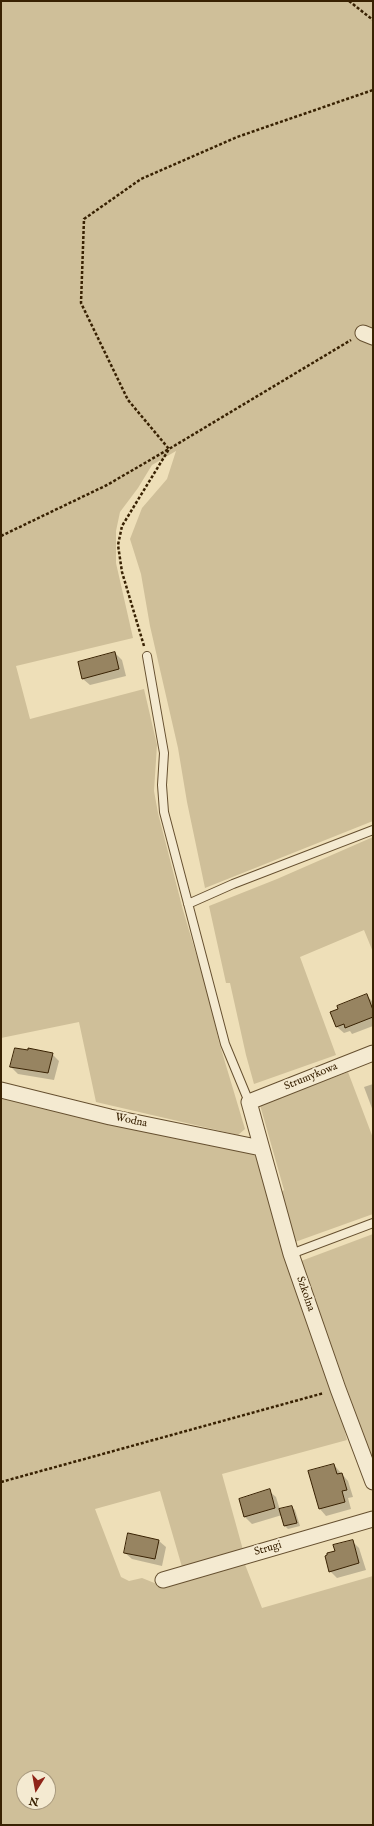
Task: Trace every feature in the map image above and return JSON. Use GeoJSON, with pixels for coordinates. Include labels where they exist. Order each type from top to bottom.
{"type":"FeatureCollection","features":[{"type":"Feature","properties":{"kind":"street","name":"Strumykowa"},"geometry":{"type":"LineString","coordinates":[[249,1102],[373,1053]]}},
{"type":"Feature","properties":{"kind":"street","name":"Wodna"},"geometry":{"type":"LineString","coordinates":[[1,1090],[110,1116],[261,1148]]}},
{"type":"Feature","properties":{"kind":"street","name":"Szkolna"},"geometry":{"type":"LineString","coordinates":[[249,1102],[291,1254],[338,1390],[373,1482]]}},
{"type":"Feature","properties":{"kind":"street","name":"Strugi"},"geometry":{"type":"LineString","coordinates":[[163,1580],[373,1519]]}},
{"type":"Feature","properties":{"kind":"lane"},"geometry":{"type":"LineString","coordinates":[[147,656],[164,753],[162,785],[164,812],[225,1044],[249,1102]]}},
{"type":"Feature","properties":{"kind":"lane"},"geometry":{"type":"LineString","coordinates":[[188,904],[233,884],[373,830]]}},
{"type":"Feature","properties":{"kind":"lane"},"geometry":{"type":"LineString","coordinates":[[291,1254],[373,1224]]}},
{"type":"Feature","properties":{"kind":"path"},"geometry":{"type":"LineString","coordinates":[[349,1],[373,20]]}},
{"type":"Feature","properties":{"kind":"path"},"geometry":{"type":"LineString","coordinates":[[169,449],[128,400],[81,303],[84,219],[141,179],[237,137],[373,90]]}},
{"type":"Feature","properties":{"kind":"path"},"geometry":{"type":"LineString","coordinates":[[1,536],[107,485],[368,335]]}},
{"type":"Feature","properties":{"kind":"path"},"geometry":{"type":"LineString","coordinates":[[147,656],[122,572],[118,545],[122,526],[169,449]]}},
{"type":"Feature","properties":{"kind":"path"},"geometry":{"type":"LineString","coordinates":[[1,1482],[338,1390]]}},
{"type":"Feature","properties":{"kind":"shaded area"},"geometry":{"type":"Polygon","coordinates":[[[1,1],[373,1],[373,821],[205,888],[187,802],[178,748],[150,626],[141,574],[130,539],[142,508],[167,479],[176,451],[152,465],[138,488],[120,512],[116,531],[116,563],[133,638],[16,666],[30,719],[144,689],[157,745],[154,791],[158,813],[183,910],[210,1001],[219,1042],[245,1129],[238,1135],[96,1102],[79,1022],[1,1038],[1,1]]]}},
{"type":"Feature","properties":{"kind":"shaded area"},"geometry":{"type":"Polygon","coordinates":[[[373,837],[373,952],[364,930],[300,957],[336,1055],[254,1084],[230,983],[226,983],[209,906],[277,879],[373,837]]]}},
{"type":"Feature","properties":{"kind":"shaded area"},"geometry":{"type":"Polygon","coordinates":[[[348,1072],[373,1138],[373,1214],[295,1242],[280,1193],[284,1190],[260,1105],[348,1072]]]}},
{"type":"Feature","properties":{"kind":"shaded area"},"geometry":{"type":"Polygon","coordinates":[[[1,1095],[255,1154],[333,1384],[347,1440],[222,1474],[243,1550],[182,1567],[160,1491],[95,1509],[121,1577],[129,1581],[142,1578],[157,1584],[244,1562],[262,1608],[373,1576],[373,1825],[1,1825],[1,1095]]]}},
{"type":"Feature","properties":{"kind":"shaded area"},"geometry":{"type":"Polygon","coordinates":[[[373,1234],[373,1462],[301,1261],[373,1234]]]}},
{"type":"Feature","properties":{"kind":"building"},"geometry":{"type":"Polygon","coordinates":[[[115,652],[119,669],[82,679],[78,662],[115,652]]]}},
{"type":"Feature","properties":{"kind":"building"},"geometry":{"type":"Polygon","coordinates":[[[367,994],[373,1010],[373,1017],[345,1028],[344,1024],[336,1027],[330,1012],[338,1009],[337,1006],[367,994]]]}},
{"type":"Feature","properties":{"kind":"building"},"geometry":{"type":"Polygon","coordinates":[[[15,1048],[28,1050],[28,1048],[53,1053],[48,1073],[10,1067],[15,1048]]]}},
{"type":"Feature","properties":{"kind":"building"},"geometry":{"type":"Polygon","coordinates":[[[334,1464],[337,1474],[342,1473],[347,1490],[342,1491],[345,1502],[319,1509],[308,1471],[334,1464]]]}},
{"type":"Feature","properties":{"kind":"building"},"geometry":{"type":"Polygon","coordinates":[[[270,1489],[275,1508],[244,1517],[239,1499],[270,1489]]]}},
{"type":"Feature","properties":{"kind":"building"},"geometry":{"type":"Polygon","coordinates":[[[292,1506],[297,1523],[284,1526],[279,1509],[292,1506]]]}},
{"type":"Feature","properties":{"kind":"building"},"geometry":{"type":"Polygon","coordinates":[[[128,1533],[159,1540],[155,1559],[124,1553],[128,1533]]]}},
{"type":"Feature","properties":{"kind":"building"},"geometry":{"type":"Polygon","coordinates":[[[353,1540],[359,1563],[329,1572],[325,1556],[327,1553],[335,1551],[333,1545],[353,1540]]]}}]}
